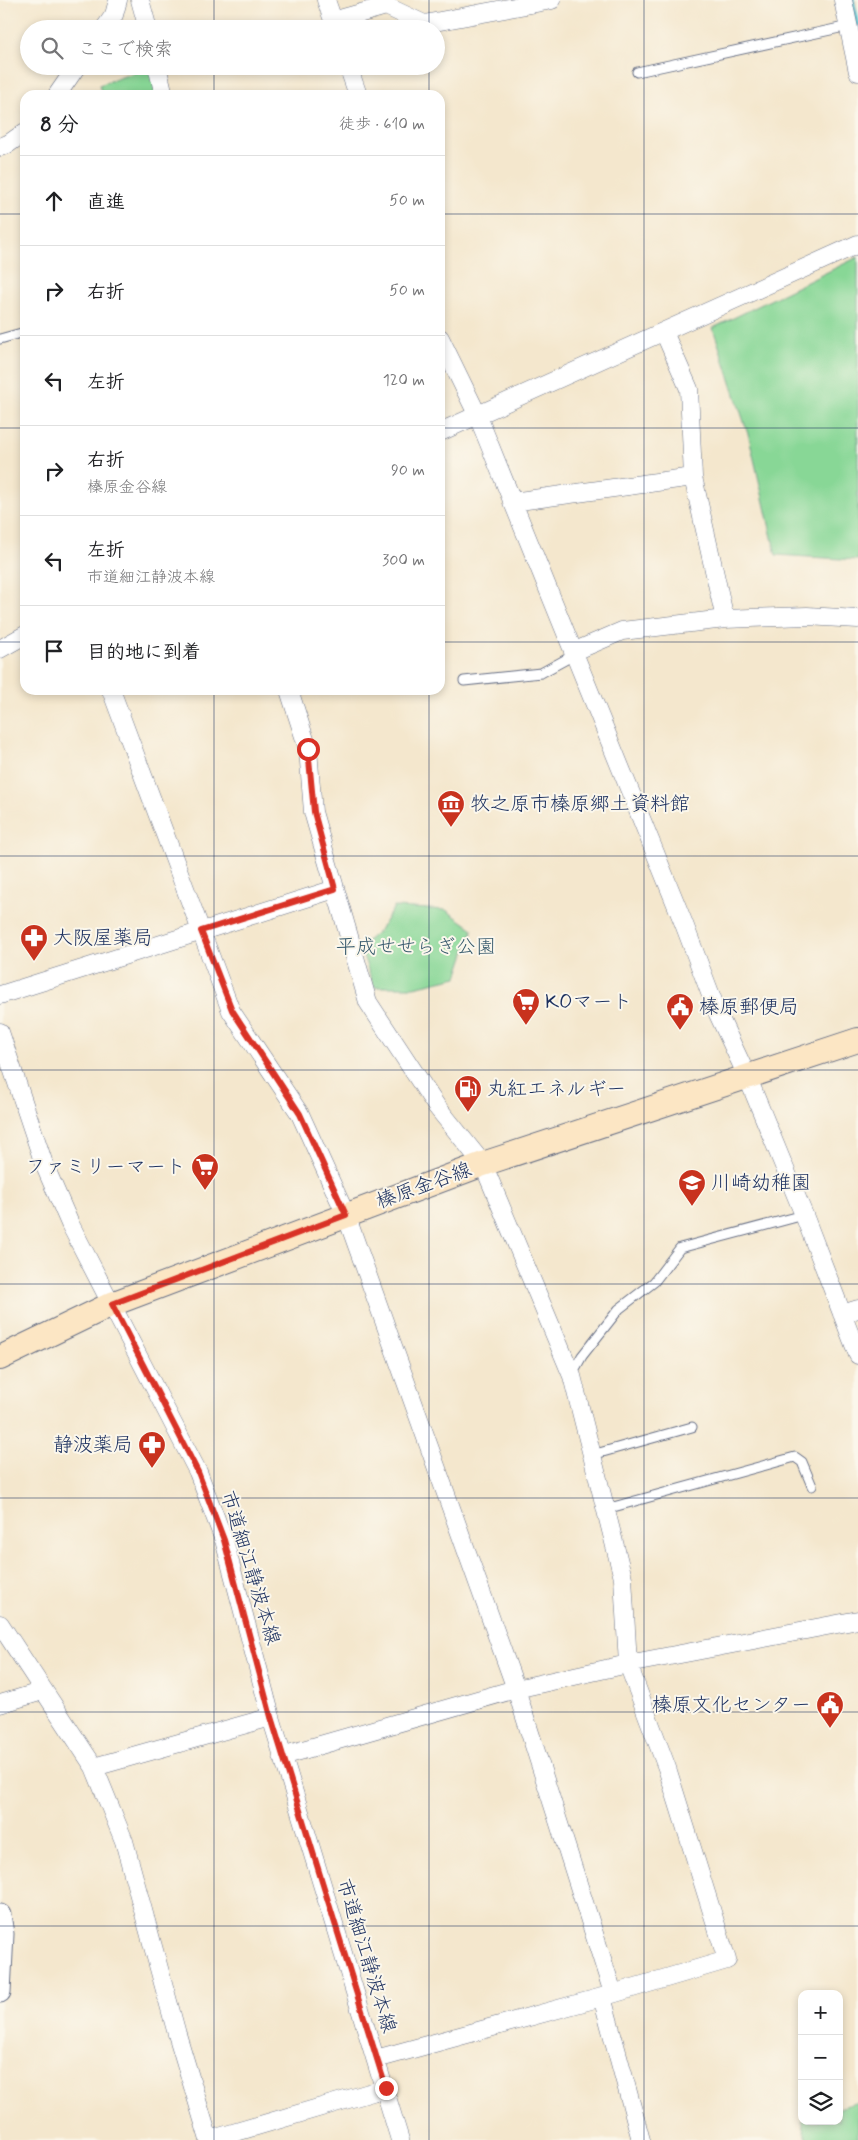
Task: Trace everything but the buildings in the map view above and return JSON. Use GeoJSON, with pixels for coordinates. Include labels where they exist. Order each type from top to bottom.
{"type":"FeatureCollection","features":[{"type":"Feature","properties":{"kind":"main road","name":"榛原金谷線"},"geometry":{"type":"LineString","coordinates":[[0,1358],[112,1304],[483,1164],[858,1040]]}},
{"type":"Feature","properties":{"kind":"street"},"geometry":{"type":"LineString","coordinates":[[110,20],[114,15],[118,0]]}},
{"type":"Feature","properties":{"kind":"street"},"geometry":{"type":"LineString","coordinates":[[140,0],[146,20]]}},
{"type":"Feature","properties":{"kind":"street"},"geometry":{"type":"LineString","coordinates":[[326,0],[333,20]]}},
{"type":"Feature","properties":{"kind":"street"},"geometry":{"type":"LineString","coordinates":[[445,20],[552,0]]}},
{"type":"Feature","properties":{"kind":"street"},"geometry":{"type":"LineString","coordinates":[[843,0],[858,72]]}},
{"type":"Feature","properties":{"kind":"street"},"geometry":{"type":"LineString","coordinates":[[348,20],[386,6],[416,20]]}},
{"type":"Feature","properties":{"kind":"street"},"geometry":{"type":"LineString","coordinates":[[60,90],[71,75]]}},
{"type":"Feature","properties":{"kind":"street"},"geometry":{"type":"LineString","coordinates":[[159,75],[163,90]]}},
{"type":"Feature","properties":{"kind":"street"},"geometry":{"type":"LineString","coordinates":[[351,75],[356,90]]}},
{"type":"Feature","properties":{"kind":"street"},"geometry":{"type":"LineString","coordinates":[[0,147],[20,136]]}},
{"type":"Feature","properties":{"kind":"street"},"geometry":{"type":"LineString","coordinates":[[445,430],[858,244]]}},
{"type":"Feature","properties":{"kind":"street"},"geometry":{"type":"LineString","coordinates":[[664,332],[689,389],[693,477],[725,619]]}},
{"type":"Feature","properties":{"kind":"street"},"geometry":{"type":"LineString","coordinates":[[445,348],[477,414],[718,1014],[747,1076],[804,1215],[850,1311],[858,1355]]}},
{"type":"Feature","properties":{"kind":"street"},"geometry":{"type":"LineString","coordinates":[[512,502],[693,477]]}},
{"type":"Feature","properties":{"kind":"street"},"geometry":{"type":"LineString","coordinates":[[574,653],[622,631],[725,619],[807,616],[858,619]]}},
{"type":"Feature","properties":{"kind":"street"},"geometry":{"type":"LineString","coordinates":[[0,649],[20,638]]}},
{"type":"Feature","properties":{"kind":"street"},"geometry":{"type":"LineString","coordinates":[[113,695],[232,1010],[300,1114],[346,1215],[516,1689],[607,1995],[641,2140]]}},
{"type":"Feature","properties":{"kind":"street"},"geometry":{"type":"LineString","coordinates":[[291,695],[308,749],[314,812],[368,1002],[437,1107],[483,1164],[571,1374],[623,1578],[628,1664],[667,1768],[727,1960],[376,2059]]}},
{"type":"Feature","properties":{"kind":"street"},"geometry":{"type":"LineString","coordinates":[[0,995],[335,889]]}},
{"type":"Feature","properties":{"kind":"street","name":"市道細江静波本線"},"geometry":{"type":"LineString","coordinates":[[0,1032],[44,1164],[70,1224],[198,1472],[224,1540],[282,1756],[386,2088],[400,2140]]}},
{"type":"Feature","properties":{"kind":"street"},"geometry":{"type":"LineString","coordinates":[[282,1756],[516,1689],[628,1664],[858,1620]]}},
{"type":"Feature","properties":{"kind":"street"},"geometry":{"type":"LineString","coordinates":[[0,1624],[94,1767],[124,1842],[177,2034],[209,2140],[386,2088]]}},
{"type":"Feature","properties":{"kind":"street"},"geometry":{"type":"LineString","coordinates":[[0,1704],[43,1691]]}},
{"type":"Feature","properties":{"kind":"street"},"geometry":{"type":"LineString","coordinates":[[94,1767],[271,1717]]}},
{"type":"Feature","properties":{"kind":"street"},"geometry":{"type":"LineString","coordinates":[[0,1915],[2,1934],[0,1992]]}},
{"type":"Feature","properties":{"kind":"lane"},"geometry":{"type":"LineString","coordinates":[[636,72],[848,26]]}},
{"type":"Feature","properties":{"kind":"lane"},"geometry":{"type":"LineString","coordinates":[[0,338],[20,333]]}},
{"type":"Feature","properties":{"kind":"lane"},"geometry":{"type":"LineString","coordinates":[[464,680],[540,673],[574,653]]}},
{"type":"Feature","properties":{"kind":"lane"},"geometry":{"type":"LineString","coordinates":[[571,1374],[582,1356],[619,1309],[654,1282],[680,1248],[804,1215]]}},
{"type":"Feature","properties":{"kind":"lane"},"geometry":{"type":"LineString","coordinates":[[592,1455],[692,1427]]}},
{"type":"Feature","properties":{"kind":"lane"},"geometry":{"type":"LineString","coordinates":[[606,1509],[795,1457],[802,1462],[812,1486]]}},
{"type":"Feature","properties":{"kind":"green space"},"geometry":{"type":"Polygon","coordinates":[[[127,75],[156,75],[161,90],[100,90],[99,85],[127,75]]]}},
{"type":"Feature","properties":{"kind":"green space"},"geometry":{"type":"Polygon","coordinates":[[[858,257],[858,560],[776,555],[749,437],[713,328],[858,257]]]}},
{"type":"Feature","properties":{"kind":"green space","name":"平成せせらぎ公園"},"geometry":{"type":"Polygon","coordinates":[[[394,907],[446,910],[473,929],[457,977],[414,987],[374,987],[360,947],[380,930],[394,907]]]}},
{"type":"Feature","properties":{"kind":"green space"},"geometry":{"type":"Polygon","coordinates":[[[858,2102],[858,2140],[807,2140],[803,2125],[843,2125],[843,2107],[858,2102]]]}},
{"type":"Feature","properties":{"kind":"waterway"},"geometry":{"type":"LineString","coordinates":[[852,0],[858,28]]}},
{"type":"Feature","properties":{"kind":"place","name":"牧之原市榛原郷土資料館"},"geometry":{"type":"Point","coordinates":[451,828]}},
{"type":"Feature","properties":{"kind":"place","name":"大阪屋薬局"},"geometry":{"type":"Point","coordinates":[34,962]}},
{"type":"Feature","properties":{"kind":"place","name":"KOマート"},"geometry":{"type":"Point","coordinates":[526,1026]}},
{"type":"Feature","properties":{"kind":"place","name":"榛原郵便局"},"geometry":{"type":"Point","coordinates":[680,1031]}},
{"type":"Feature","properties":{"kind":"place","name":"丸紅エネルギー"},"geometry":{"type":"Point","coordinates":[468,1113]}},
{"type":"Feature","properties":{"kind":"place","name":"ファミリーマート"},"geometry":{"type":"Point","coordinates":[205,1191]}},
{"type":"Feature","properties":{"kind":"place","name":"川崎幼稚園"},"geometry":{"type":"Point","coordinates":[692,1207]}},
{"type":"Feature","properties":{"kind":"place","name":"静波薬局"},"geometry":{"type":"Point","coordinates":[152,1469]}},
{"type":"Feature","properties":{"kind":"place","name":"榛原文化センター"},"geometry":{"type":"Point","coordinates":[830,1729]}},
{"type":"Feature","properties":{"kind":"route"},"geometry":{"type":"LineString","coordinates":[[308,749],[314,812],[335,889],[201,931],[232,1010],[300,1114],[346,1215],[112,1304],[198,1472],[224,1540],[282,1756],[386,2088]]}}]}
